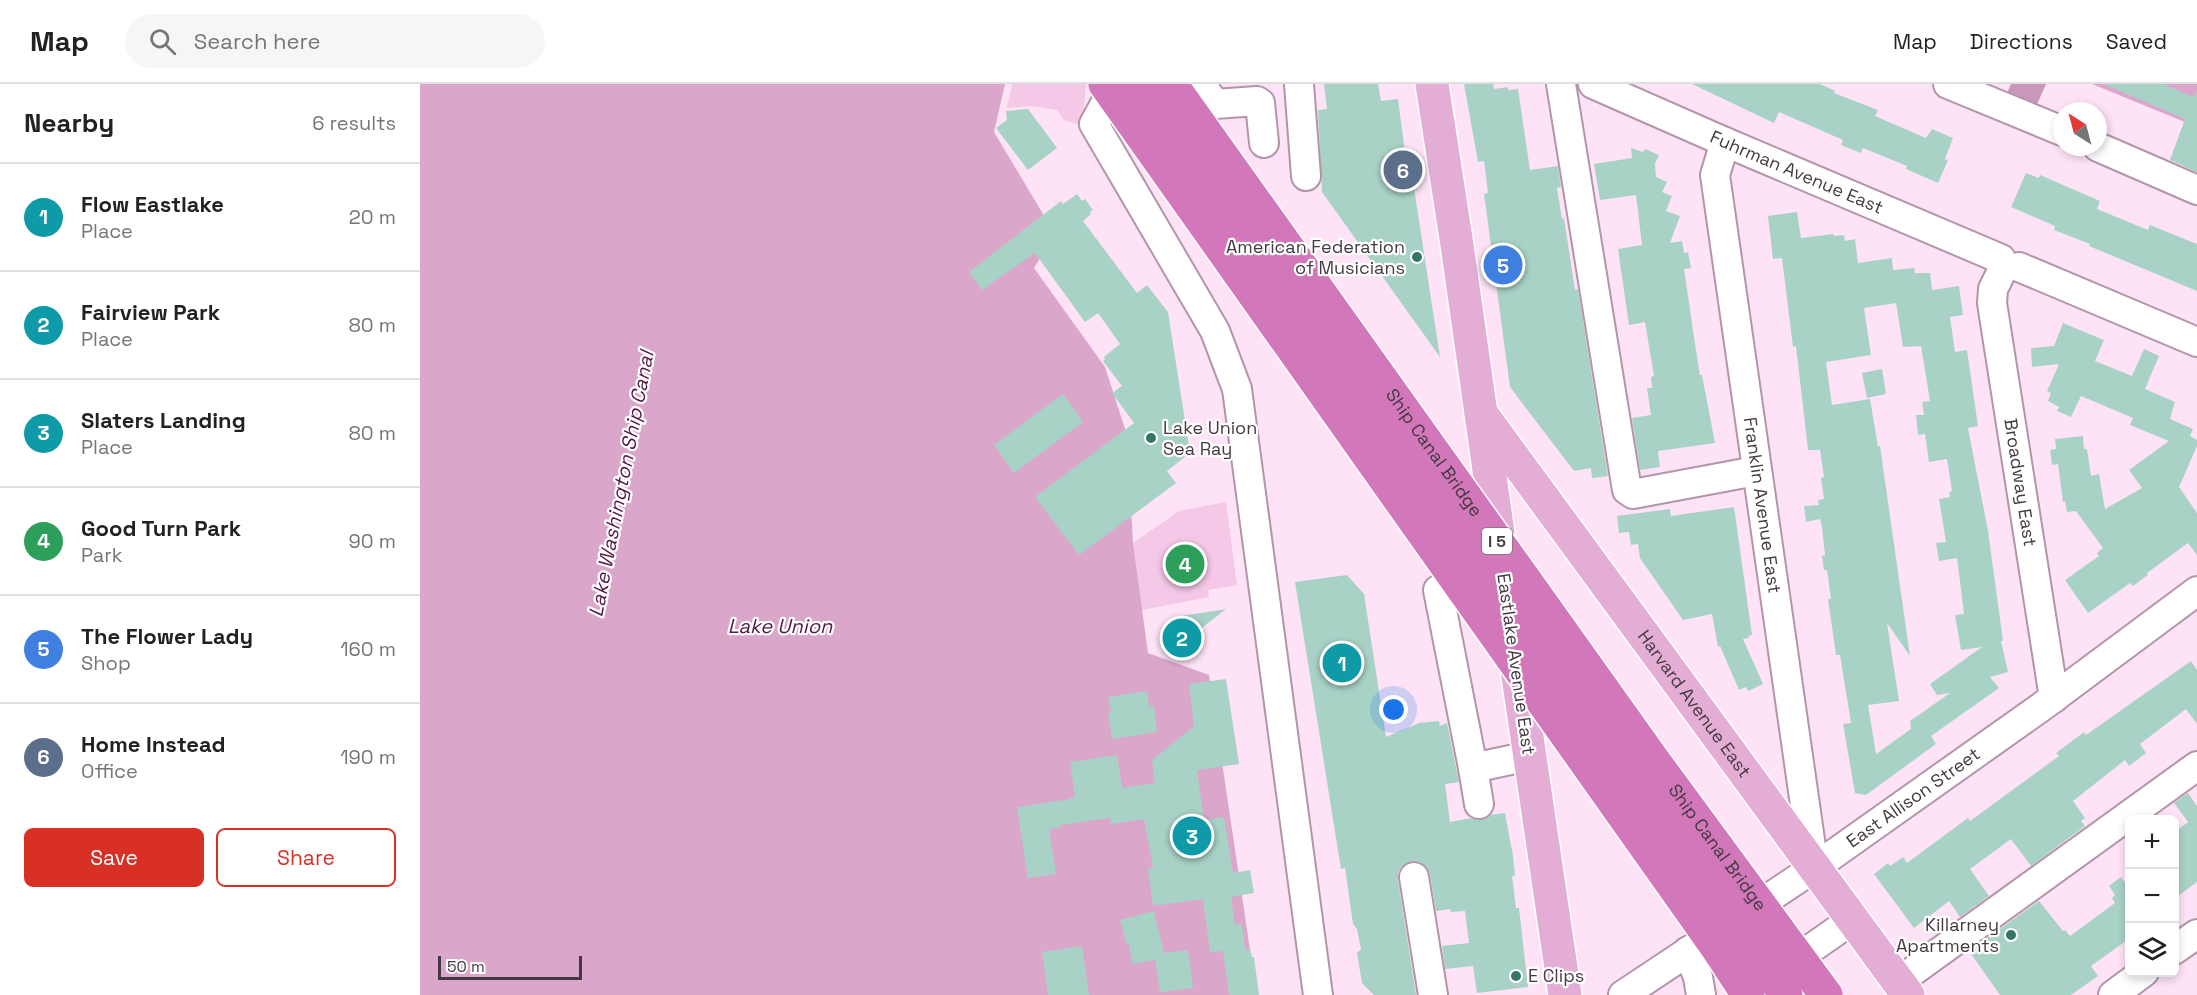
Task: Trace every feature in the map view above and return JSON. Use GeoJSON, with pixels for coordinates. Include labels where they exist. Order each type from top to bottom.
{"type":"FeatureCollection","features":[{"type":"Feature","properties":{"kind":"highway"},"geometry":{"type":"LineString","coordinates":[[1105,84],[1718,949],[1748,995]]}},
{"type":"Feature","properties":{"kind":"highway","name":"Ship Canal Bridge"},"geometry":{"type":"LineString","coordinates":[[1139,84],[1786,995]]}},
{"type":"Feature","properties":{"kind":"highway","name":"Ship Canal Bridge"},"geometry":{"type":"LineString","coordinates":[[1171,84],[1654,760],[1826,995]]}},
{"type":"Feature","properties":{"kind":"main road","name":"Eastlake Avenue East"},"geometry":{"type":"LineString","coordinates":[[1432,84],[1564,995]]}},
{"type":"Feature","properties":{"kind":"main road","name":"Harvard Avenue East"},"geometry":{"type":"LineString","coordinates":[[1480,413],[1903,988]]}},
{"type":"Feature","properties":{"kind":"street"},"geometry":{"type":"LineString","coordinates":[[1116,84],[1094,124],[1215,331],[1237,389],[1318,995]]}},
{"type":"Feature","properties":{"kind":"street"},"geometry":{"type":"LineString","coordinates":[[1204,84],[1215,104],[1257,101],[1260,103],[1264,143]]}},
{"type":"Feature","properties":{"kind":"street"},"geometry":{"type":"LineString","coordinates":[[1299,84],[1306,176]]}},
{"type":"Feature","properties":{"kind":"street"},"geometry":{"type":"LineString","coordinates":[[1561,84],[1627,490],[1632,494],[1756,471]]}},
{"type":"Feature","properties":{"kind":"street","name":"Fuhrman Avenue East"},"geometry":{"type":"LineString","coordinates":[[1593,84],[2007,265],[2197,342]]}},
{"type":"Feature","properties":{"kind":"street"},"geometry":{"type":"LineString","coordinates":[[1948,84],[2053,127]]}},
{"type":"Feature","properties":{"kind":"street","name":"Franklin Avenue East"},"geometry":{"type":"LineString","coordinates":[[1725,142],[1715,175],[1814,868]]}},
{"type":"Feature","properties":{"kind":"street"},"geometry":{"type":"LineString","coordinates":[[2107,151],[2197,189]]}},
{"type":"Feature","properties":{"kind":"street","name":"Broadway East"},"geometry":{"type":"LineString","coordinates":[[2007,265],[1993,289],[1992,303],[2054,698]]}},
{"type":"Feature","properties":{"kind":"street"},"geometry":{"type":"LineString","coordinates":[[1479,804],[1438,590],[1503,568]]}},
{"type":"Feature","properties":{"kind":"street","name":"East Allison Street"},"geometry":{"type":"LineString","coordinates":[[1623,995],[1814,868],[2054,698],[2197,591]]}},
{"type":"Feature","properties":{"kind":"street"},"geometry":{"type":"LineString","coordinates":[[1473,768],[1529,756]]}},
{"type":"Feature","properties":{"kind":"street"},"geometry":{"type":"LineString","coordinates":[[1903,988],[2197,766]]}},
{"type":"Feature","properties":{"kind":"street"},"geometry":{"type":"LineString","coordinates":[[1414,877],[1433,995]]}},
{"type":"Feature","properties":{"kind":"street"},"geometry":{"type":"LineString","coordinates":[[1774,995],[1790,968],[1809,951],[1852,920]]}},
{"type":"Feature","properties":{"kind":"street"},"geometry":{"type":"LineString","coordinates":[[2179,947],[2197,934]]}},
{"type":"Feature","properties":{"kind":"street"},"geometry":{"type":"LineString","coordinates":[[1688,951],[1698,977],[1701,995]]}},
{"type":"Feature","properties":{"kind":"street"},"geometry":{"type":"LineString","coordinates":[[2113,995],[2137,977]]}},
{"type":"Feature","properties":{"kind":"shaded area"},"geometry":{"type":"Polygon","coordinates":[[[1012,84],[1086,84],[1082,126],[1064,120],[1057,110],[1031,106],[1007,108],[1012,84]]]}},
{"type":"Feature","properties":{"kind":"shaded area"},"geometry":{"type":"Polygon","coordinates":[[[2011,84],[2046,84],[2031,118],[2002,105],[2011,84]]]}},
{"type":"Feature","properties":{"kind":"shaded area"},"geometry":{"type":"Polygon","coordinates":[[[1226,502],[1237,585],[1208,590],[1209,597],[1142,610],[1133,543],[1179,511],[1226,502]]]}},
{"type":"Feature","properties":{"kind":"water","name":"Lake Union"},"geometry":{"type":"Polygon","coordinates":[[[420,84],[1005,84],[994,132],[1055,234],[1034,268],[1105,367],[1127,435],[1133,543],[1148,653],[1209,675],[1256,990],[1230,995],[420,995],[420,84]]]}},
{"type":"Feature","properties":{"kind":"water"},"geometry":{"type":"Polygon","coordinates":[[[2092,84],[2197,84],[2197,127],[2092,84]]]}},
{"type":"Feature","properties":{"kind":"building"},"geometry":{"type":"Polygon","coordinates":[[[1324,84],[1378,84],[1381,101],[1398,99],[1410,189],[1414,188],[1440,357],[1322,192],[1318,110],[1327,109],[1324,84]]]}},
{"type":"Feature","properties":{"kind":"building"},"geometry":{"type":"Polygon","coordinates":[[[1464,84],[1493,84],[1494,89],[1508,87],[1508,90],[1518,89],[1530,170],[1558,166],[1561,187],[1557,188],[1562,219],[1564,218],[1575,290],[1578,289],[1608,476],[1592,478],[1591,468],[1574,471],[1510,387],[1484,194],[1488,193],[1484,161],[1478,162],[1464,84]]]}},
{"type":"Feature","properties":{"kind":"building"},"geometry":{"type":"Polygon","coordinates":[[[1692,84],[1820,84],[1835,91],[1834,93],[1878,110],[1875,116],[1926,138],[1932,129],[1953,138],[1945,159],[1948,160],[1938,183],[1906,169],[1907,166],[1863,148],[1861,153],[1841,145],[1843,140],[1779,112],[1774,123],[1692,84]]]}},
{"type":"Feature","properties":{"kind":"building"},"geometry":{"type":"Polygon","coordinates":[[[2104,84],[2163,84],[2193,97],[2197,91],[2197,172],[2170,160],[2185,119],[2104,84]]]}},
{"type":"Feature","properties":{"kind":"building"},"geometry":{"type":"Polygon","coordinates":[[[1028,109],[1057,148],[1028,170],[996,128],[1007,120],[1006,111],[1028,109]]]}},
{"type":"Feature","properties":{"kind":"building"},"geometry":{"type":"Polygon","coordinates":[[[1631,148],[1643,152],[1645,149],[1659,155],[1655,164],[1656,177],[1667,182],[1662,192],[1672,196],[1666,211],[1680,216],[1670,243],[1682,241],[1684,253],[1688,252],[1691,268],[1684,269],[1700,375],[1702,375],[1715,443],[1658,451],[1660,467],[1640,470],[1632,418],[1651,415],[1647,388],[1652,388],[1651,377],[1654,376],[1645,322],[1629,325],[1618,249],[1642,245],[1636,195],[1600,200],[1594,164],[1632,158],[1631,148]]]}},
{"type":"Feature","properties":{"kind":"building"},"geometry":{"type":"Polygon","coordinates":[[[2026,173],[2039,178],[2040,175],[2100,201],[2097,209],[2148,230],[2150,225],[2197,244],[2197,291],[2089,246],[2090,244],[2054,230],[2055,226],[2011,207],[2026,173]]]}},
{"type":"Feature","properties":{"kind":"building","name":"Lake Union Sea Ray"},"geometry":{"type":"Polygon","coordinates":[[[1077,194],[1082,201],[1085,199],[1093,210],[1083,221],[1137,293],[1147,285],[1168,312],[1190,453],[1167,471],[1176,483],[1079,555],[1035,497],[1134,423],[1112,393],[1122,386],[1103,361],[1104,357],[1120,344],[1098,313],[1085,322],[1035,253],[982,290],[969,272],[1061,201],[1063,204],[1077,194]]]}},
{"type":"Feature","properties":{"kind":"building"},"geometry":{"type":"Polygon","coordinates":[[[1797,212],[1801,238],[1844,235],[1845,241],[1855,239],[1858,263],[1892,258],[1893,270],[1914,268],[1915,273],[1930,273],[1932,290],[1959,286],[1963,315],[1950,317],[1955,352],[1967,350],[1978,426],[1968,428],[1988,531],[2003,641],[2001,641],[2008,672],[1990,677],[1999,688],[1931,736],[1936,744],[1866,795],[1855,793],[1843,724],[1851,723],[1840,655],[1836,655],[1828,599],[1831,599],[1827,570],[1824,570],[1822,556],[1825,555],[1822,527],[1820,519],[1806,522],[1804,506],[1819,505],[1818,500],[1824,499],[1821,478],[1824,477],[1820,450],[1808,450],[1796,346],[1793,347],[1782,258],[1773,259],[1768,216],[1797,212]],[[1896,303],[1864,308],[1871,355],[1826,362],[1832,405],[1870,399],[1878,446],[1880,446],[1910,656],[1887,623],[1899,701],[1868,705],[1876,754],[1911,729],[1910,721],[1950,693],[1937,695],[1930,684],[1982,647],[1961,650],[1955,615],[1964,614],[1957,558],[1939,561],[1936,543],[1946,542],[1939,499],[1950,497],[1949,492],[1952,491],[1947,459],[1929,462],[1925,434],[1918,435],[1916,415],[1924,415],[1922,402],[1930,401],[1921,346],[1903,347],[1896,303]]]}},
{"type":"Feature","properties":{"kind":"building"},"geometry":{"type":"Polygon","coordinates":[[[2063,323],[2104,340],[2095,361],[2132,376],[2144,349],[2159,356],[2145,389],[2175,402],[2170,419],[2193,429],[2190,436],[2197,440],[2197,446],[2179,487],[2197,513],[2197,555],[2188,543],[2133,586],[2130,583],[2088,613],[2065,580],[2099,556],[2097,553],[2103,548],[2076,511],[2067,512],[2065,501],[2063,502],[2058,464],[2052,465],[2050,450],[2056,449],[2055,439],[2083,436],[2091,476],[2099,474],[2105,509],[2142,488],[2129,470],[2169,441],[2130,425],[2133,418],[2081,396],[2071,417],[2057,411],[2059,407],[2048,401],[2051,393],[2047,391],[2059,364],[2032,367],[2031,348],[2054,346],[2063,323]]]}},
{"type":"Feature","properties":{"kind":"building"},"geometry":{"type":"Polygon","coordinates":[[[1882,369],[1886,394],[1867,398],[1862,373],[1882,369]]]}},
{"type":"Feature","properties":{"kind":"building"},"geometry":{"type":"Polygon","coordinates":[[[1063,394],[1083,422],[1014,473],[994,445],[1063,394]]]}},
{"type":"Feature","properties":{"kind":"building"},"geometry":{"type":"Polygon","coordinates":[[[1734,507],[1752,635],[1743,639],[1763,684],[1748,691],[1746,687],[1739,690],[1720,646],[1718,647],[1712,614],[1683,620],[1640,558],[1638,544],[1631,545],[1629,532],[1619,533],[1617,516],[1670,509],[1671,516],[1734,507]]]}},
{"type":"Feature","properties":{"kind":"building"},"geometry":{"type":"Polygon","coordinates":[[[1347,575],[1364,594],[1386,737],[1419,723],[1439,721],[1440,726],[1447,723],[1459,782],[1445,784],[1450,822],[1472,818],[1481,820],[1490,815],[1505,813],[1513,856],[1515,876],[1512,876],[1516,908],[1519,908],[1528,987],[1477,993],[1473,966],[1445,969],[1442,946],[1469,943],[1465,911],[1451,912],[1450,909],[1436,911],[1427,867],[1420,862],[1412,861],[1403,865],[1398,872],[1398,880],[1416,995],[1374,995],[1362,983],[1357,953],[1361,949],[1357,929],[1353,924],[1345,868],[1341,869],[1295,582],[1347,575]]]}},
{"type":"Feature","properties":{"kind":"building"},"geometry":{"type":"Polygon","coordinates":[[[1226,609],[1199,630],[1202,645],[1165,651],[1161,628],[1175,617],[1226,609]]]}},
{"type":"Feature","properties":{"kind":"building"},"geometry":{"type":"Polygon","coordinates":[[[2191,661],[2197,670],[2197,724],[2186,709],[2140,744],[2146,753],[2129,766],[2125,760],[2073,801],[2085,818],[2081,821],[2085,826],[2031,866],[2011,839],[1970,869],[1989,896],[1960,917],[1949,901],[1914,928],[1874,874],[1888,863],[1890,866],[1903,857],[1907,863],[1968,818],[1970,821],[2059,756],[2056,753],[2084,732],[2086,735],[2191,661]]]}},
{"type":"Feature","properties":{"kind":"building"},"geometry":{"type":"Polygon","coordinates":[[[1226,679],[1239,764],[1197,770],[1204,820],[1224,817],[1233,873],[1250,870],[1254,893],[1231,897],[1235,925],[1242,924],[1245,950],[1250,949],[1254,957],[1259,995],[1229,995],[1223,951],[1210,952],[1203,899],[1153,906],[1148,869],[1153,867],[1144,819],[1111,824],[1110,818],[1060,825],[1060,828],[1049,829],[1056,874],[1028,878],[1017,807],[1075,797],[1070,762],[1117,755],[1122,788],[1155,783],[1152,760],[1194,726],[1189,684],[1226,679]]]}},
{"type":"Feature","properties":{"kind":"building"},"geometry":{"type":"Polygon","coordinates":[[[1147,691],[1149,707],[1154,706],[1157,732],[1112,739],[1108,697],[1147,691]]]}},
{"type":"Feature","properties":{"kind":"building"},"geometry":{"type":"Polygon","coordinates":[[[2188,793],[2197,806],[2197,882],[2179,895],[2179,829],[2188,822],[2174,803],[2188,793]]]}},
{"type":"Feature","properties":{"kind":"building"},"geometry":{"type":"Polygon","coordinates":[[[2121,877],[2125,883],[2125,942],[2091,966],[2098,976],[2071,995],[2000,995],[1969,951],[2039,901],[2063,931],[2065,930],[2070,936],[2115,903],[2112,898],[2115,895],[2109,886],[2121,877]]]}},
{"type":"Feature","properties":{"kind":"building"},"geometry":{"type":"Polygon","coordinates":[[[1154,911],[1164,953],[1188,950],[1193,988],[1160,992],[1155,960],[1132,964],[1129,944],[1127,945],[1120,920],[1154,911]]]}},
{"type":"Feature","properties":{"kind":"building"},"geometry":{"type":"Polygon","coordinates":[[[1082,946],[1089,995],[1048,995],[1042,952],[1082,946]]]}},
{"type":"Feature","properties":{"kind":"place","name":"Home Instead"},"geometry":{"type":"Point","coordinates":[1403,170]}},
{"type":"Feature","properties":{"kind":"place","name":"American Federation of Musicians"},"geometry":{"type":"Point","coordinates":[1417,257]}},
{"type":"Feature","properties":{"kind":"place","name":"The Flower Lady"},"geometry":{"type":"Point","coordinates":[1503,265]}},
{"type":"Feature","properties":{"kind":"place","name":"Lake Union Sea Ray"},"geometry":{"type":"Point","coordinates":[1151,438]}},
{"type":"Feature","properties":{"kind":"place","name":"Good Turn Park"},"geometry":{"type":"Point","coordinates":[1185,564]}},
{"type":"Feature","properties":{"kind":"place","name":"Fairview Park"},"geometry":{"type":"Point","coordinates":[1182,638]}},
{"type":"Feature","properties":{"kind":"place","name":"Flow Eastlake"},"geometry":{"type":"Point","coordinates":[1342,663]}},
{"type":"Feature","properties":{"kind":"place","name":"Slaters Landing"},"geometry":{"type":"Point","coordinates":[1192,836]}},
{"type":"Feature","properties":{"kind":"place","name":"Killarney Apartments"},"geometry":{"type":"Point","coordinates":[2011,935]}},
{"type":"Feature","properties":{"kind":"place","name":"E Clips"},"geometry":{"type":"Point","coordinates":[1516,976]}},
{"type":"Feature","properties":{"kind":"water label","name":"Lake Washington Ship Canal"},"geometry":{"type":"Point","coordinates":[621,484]}}]}
